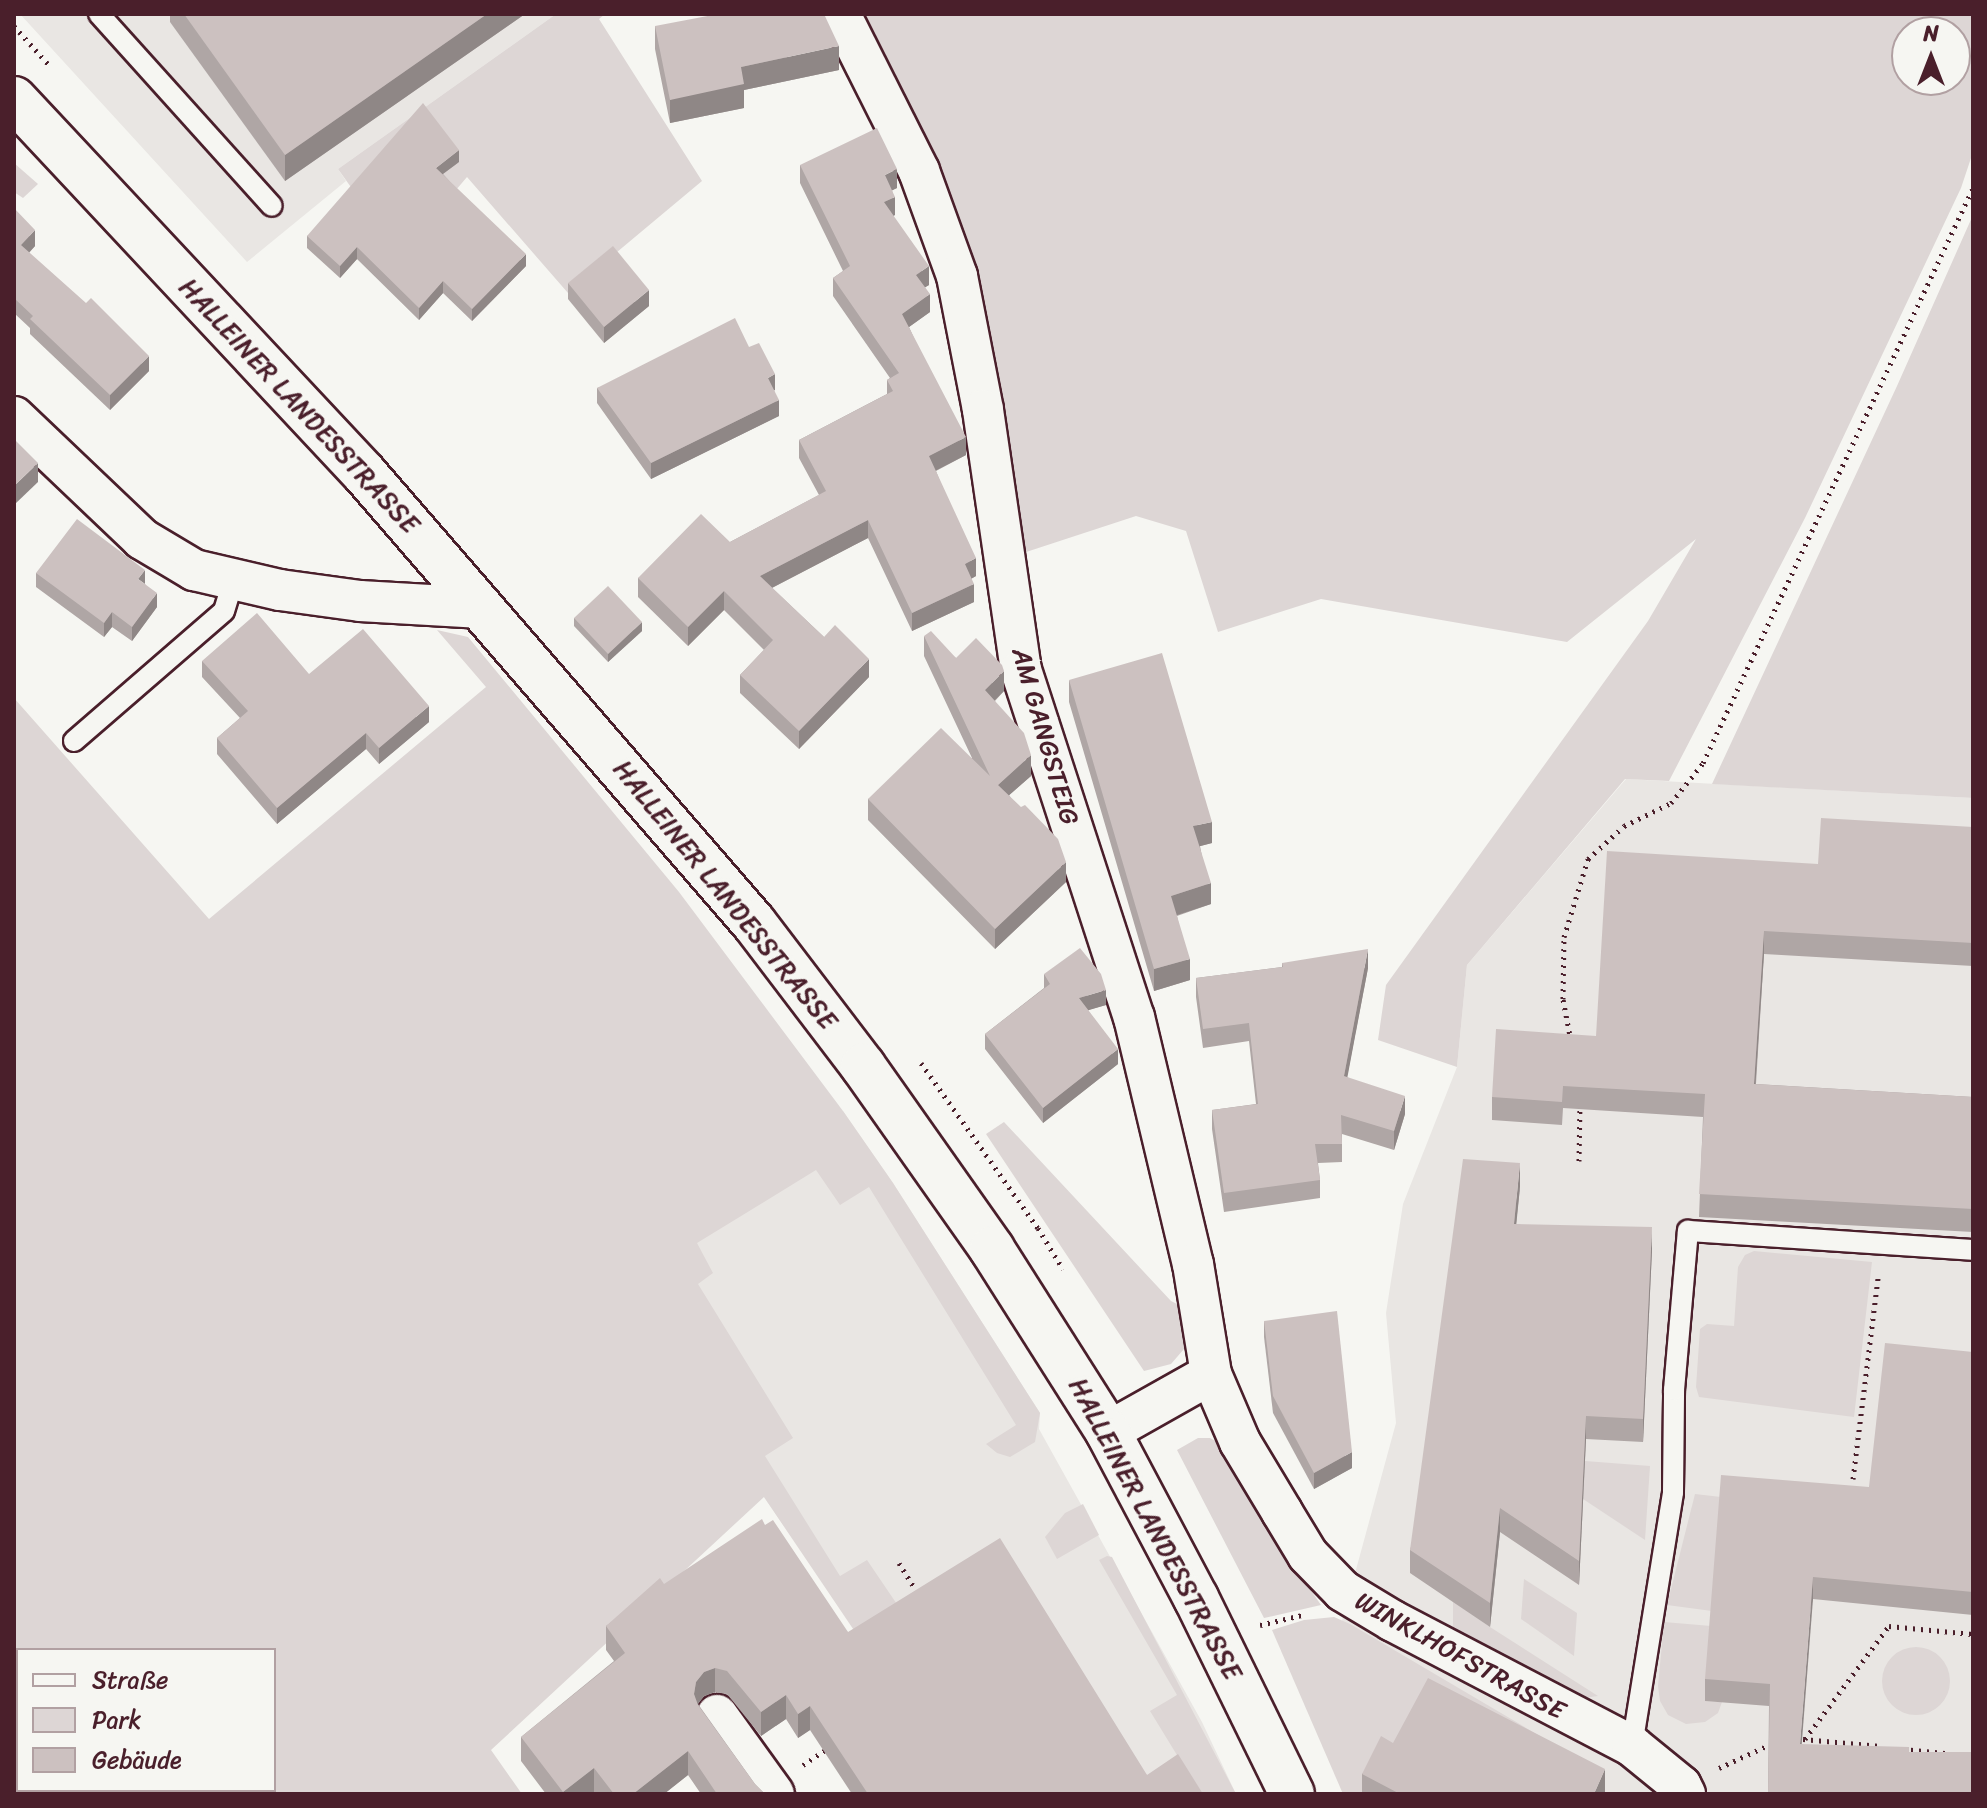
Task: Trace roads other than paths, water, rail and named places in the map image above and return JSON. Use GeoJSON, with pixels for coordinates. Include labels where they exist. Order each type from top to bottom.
{"type":"FeatureCollection","features":[{"type":"Feature","properties":{"kind":"main road","name":"HALLEINER LANDESSTRASSE"},"geometry":{"type":"LineString","coordinates":[[14,99],[364,473],[754,923],[863,1066],[992,1249],[1108,1432],[1196,1598],[1292,1794]]}},
{"type":"Feature","properties":{"kind":"street","name":"AM GANGSTEIG"},"geometry":{"type":"LineString","coordinates":[[840,14],[919,171],[957,276],[983,410],[1021,670],[1134,1017],[1193,1264],[1211,1374]]}},
{"type":"Feature","properties":{"kind":"street"},"geometry":{"type":"LineString","coordinates":[[14,417],[142,539],[194,570],[280,590],[360,601],[482,608]]}},
{"type":"Feature","properties":{"kind":"street"},"geometry":{"type":"LineString","coordinates":[[1108,1432],[1211,1374]]}},
{"type":"Feature","properties":{"kind":"street","name":"WINKLHOFSTRASSE"},"geometry":{"type":"LineString","coordinates":[[1211,1374],[1240,1442],[1308,1555],[1343,1591],[1393,1621],[1632,1746],[1683,1790]]}},
{"type":"Feature","properties":{"kind":"street"},"geometry":{"type":"LineString","coordinates":[[717,1715],[772,1791]]}},
{"type":"Feature","properties":{"kind":"lane"},"geometry":{"type":"LineString","coordinates":[[99,14],[272,206]]}},
{"type":"Feature","properties":{"kind":"lane"},"geometry":{"type":"LineString","coordinates":[[74,741],[224,611],[234,579]]}},
{"type":"Feature","properties":{"kind":"lane"},"geometry":{"type":"LineString","coordinates":[[1632,1746],[1673,1492],[1674,1390],[1688,1231],[1973,1250]]}}]}
